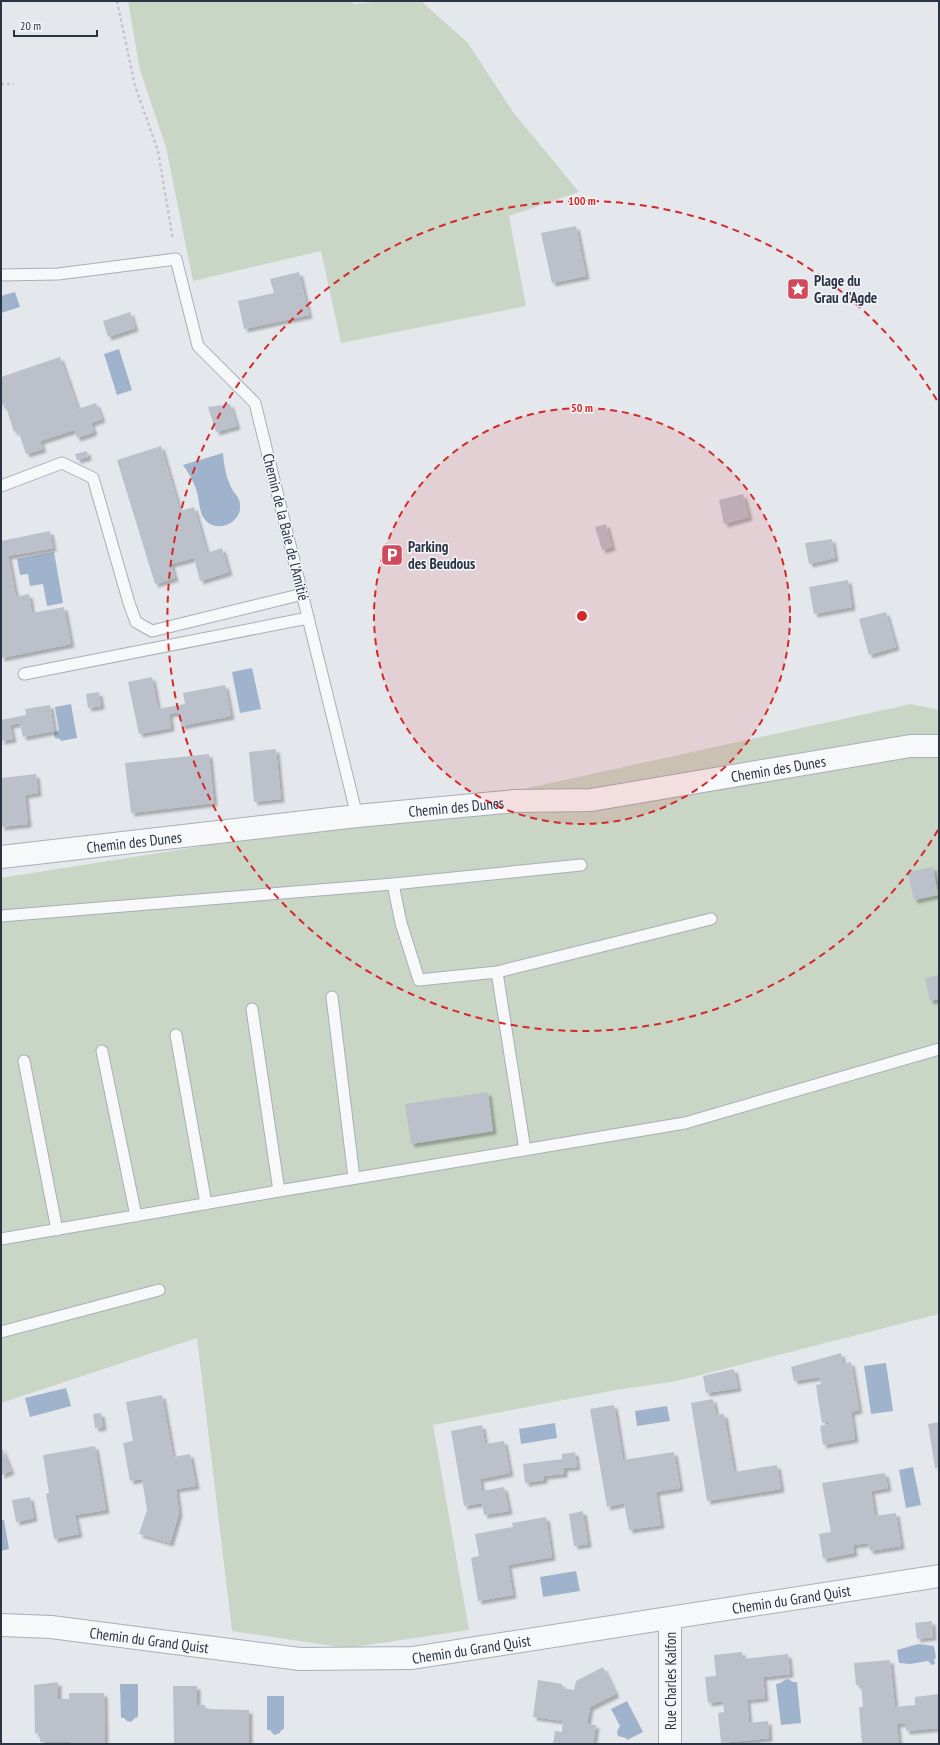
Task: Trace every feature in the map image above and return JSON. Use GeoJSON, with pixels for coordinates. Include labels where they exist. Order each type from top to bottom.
{"type":"FeatureCollection","features":[{"type":"Feature","properties":{"kind":"street","name":"Chemin des Dunes"},"geometry":{"type":"LineString","coordinates":[[1,857],[357,816],[516,801],[591,800],[910,746],[939,746]]}},
{"type":"Feature","properties":{"kind":"street","name":"Chemin du Grand Quist"},"geometry":{"type":"LineString","coordinates":[[1,1626],[51,1627],[300,1659],[412,1658],[939,1576]]}},
{"type":"Feature","properties":{"kind":"street","name":"Rue Charles Kalfon"},"geometry":{"type":"LineString","coordinates":[[670,1619],[670,1744]]}},
{"type":"Feature","properties":{"kind":"lane"},"geometry":{"type":"LineString","coordinates":[[1,275],[58,274],[176,259]]}},
{"type":"Feature","properties":{"kind":"lane","name":"Chemin de la Baie de l'Amitié"},"geometry":{"type":"LineString","coordinates":[[176,259],[198,346],[255,403],[357,816]]}},
{"type":"Feature","properties":{"kind":"lane"},"geometry":{"type":"LineString","coordinates":[[1,486],[62,463],[93,478],[129,603],[136,622],[152,631],[303,594]]}},
{"type":"Feature","properties":{"kind":"lane"},"geometry":{"type":"LineString","coordinates":[[24,674],[308,618]]}},
{"type":"Feature","properties":{"kind":"lane"},"geometry":{"type":"LineString","coordinates":[[1,916],[393,884],[581,865]]}},
{"type":"Feature","properties":{"kind":"lane"},"geometry":{"type":"LineString","coordinates":[[393,884],[401,923],[419,980],[497,972],[711,919]]}},
{"type":"Feature","properties":{"kind":"lane"},"geometry":{"type":"LineString","coordinates":[[497,972],[525,1150]]}},
{"type":"Feature","properties":{"kind":"lane"},"geometry":{"type":"LineString","coordinates":[[332,997],[354,1178]]}},
{"type":"Feature","properties":{"kind":"lane"},"geometry":{"type":"LineString","coordinates":[[252,1009],[279,1190]]}},
{"type":"Feature","properties":{"kind":"lane"},"geometry":{"type":"LineString","coordinates":[[176,1035],[206,1204]]}},
{"type":"Feature","properties":{"kind":"lane"},"geometry":{"type":"LineString","coordinates":[[1,1239],[279,1190],[685,1124],[939,1049]]}},
{"type":"Feature","properties":{"kind":"lane"},"geometry":{"type":"LineString","coordinates":[[102,1051],[136,1216]]}},
{"type":"Feature","properties":{"kind":"lane"},"geometry":{"type":"LineString","coordinates":[[24,1061],[56,1230]]}},
{"type":"Feature","properties":{"kind":"lane"},"geometry":{"type":"LineString","coordinates":[[1,1332],[159,1290]]}},
{"type":"Feature","properties":{"kind":"path"},"geometry":{"type":"LineString","coordinates":[[117,1],[134,86],[158,151],[176,259]]}},
{"type":"Feature","properties":{"kind":"path"},"geometry":{"type":"LineString","coordinates":[[1,84],[14,84]]}},
{"type":"Feature","properties":{"kind":"green space"},"geometry":{"type":"Polygon","coordinates":[[[128,1],[352,1],[354,4],[381,1],[421,1],[468,43],[513,112],[579,192],[509,216],[526,306],[341,343],[321,251],[193,281],[166,147],[140,70],[128,1]]]}},
{"type":"Feature","properties":{"kind":"green space"},"geometry":{"type":"Polygon","coordinates":[[[911,704],[939,710],[939,1314],[677,1381],[616,1390],[433,1425],[469,1630],[347,1648],[232,1631],[197,1338],[1,1403],[1,878],[360,821],[528,788],[911,704]]]}},
{"type":"Feature","properties":{"kind":"water"},"geometry":{"type":"Polygon","coordinates":[[[15,292],[20,307],[1,313],[1,296],[15,292]]]}},
{"type":"Feature","properties":{"kind":"water"},"geometry":{"type":"Polygon","coordinates":[[[119,349],[132,390],[117,395],[104,354],[119,349]]]}},
{"type":"Feature","properties":{"kind":"water"},"geometry":{"type":"Polygon","coordinates":[[[223,453],[227,476],[232,489],[239,500],[240,509],[239,514],[233,521],[227,525],[216,526],[210,524],[203,516],[195,486],[183,465],[223,453]]]}},
{"type":"Feature","properties":{"kind":"water"},"geometry":{"type":"Polygon","coordinates":[[[54,552],[63,603],[47,606],[43,584],[30,586],[28,574],[20,575],[17,559],[54,552]]]}},
{"type":"Feature","properties":{"kind":"water"},"geometry":{"type":"Polygon","coordinates":[[[252,668],[261,709],[240,713],[232,672],[252,668]]]}},
{"type":"Feature","properties":{"kind":"water"},"geometry":{"type":"Polygon","coordinates":[[[71,704],[77,738],[61,741],[60,739],[55,738],[54,733],[59,730],[55,707],[71,704]]]}},
{"type":"Feature","properties":{"kind":"water"},"geometry":{"type":"Polygon","coordinates":[[[886,1363],[893,1411],[871,1414],[864,1366],[886,1363]]]}},
{"type":"Feature","properties":{"kind":"water"},"geometry":{"type":"Polygon","coordinates":[[[66,1388],[71,1406],[30,1417],[25,1398],[66,1388]]]}},
{"type":"Feature","properties":{"kind":"water"},"geometry":{"type":"Polygon","coordinates":[[[667,1406],[670,1421],[637,1426],[635,1411],[667,1406]]]}},
{"type":"Feature","properties":{"kind":"water"},"geometry":{"type":"Polygon","coordinates":[[[555,1423],[557,1438],[521,1444],[519,1429],[555,1423]]]}},
{"type":"Feature","properties":{"kind":"water"},"geometry":{"type":"Polygon","coordinates":[[[913,1467],[921,1505],[906,1508],[899,1470],[913,1467]]]}},
{"type":"Feature","properties":{"kind":"water"},"geometry":{"type":"Polygon","coordinates":[[[1,1520],[4,1520],[9,1549],[1,1551],[1,1520]]]}},
{"type":"Feature","properties":{"kind":"water"},"geometry":{"type":"Polygon","coordinates":[[[576,1571],[580,1591],[543,1597],[540,1577],[576,1571]]]}},
{"type":"Feature","properties":{"kind":"water"},"geometry":{"type":"Polygon","coordinates":[[[918,1644],[934,1646],[936,1658],[934,1659],[935,1664],[932,1665],[928,1661],[910,1664],[899,1663],[897,1650],[918,1644]]]}},
{"type":"Feature","properties":{"kind":"water"},"geometry":{"type":"Polygon","coordinates":[[[788,1679],[793,1682],[797,1682],[801,1723],[781,1725],[776,1684],[788,1679]]]}},
{"type":"Feature","properties":{"kind":"water"},"geometry":{"type":"Polygon","coordinates":[[[120,1684],[138,1684],[138,1717],[131,1722],[121,1718],[120,1684]]]}},
{"type":"Feature","properties":{"kind":"water"},"geometry":{"type":"Polygon","coordinates":[[[267,1696],[284,1696],[284,1729],[281,1730],[280,1733],[274,1735],[270,1730],[267,1730],[267,1696]]]}},
{"type":"Feature","properties":{"kind":"water"},"geometry":{"type":"Polygon","coordinates":[[[627,1701],[643,1732],[627,1740],[626,1738],[618,1736],[617,1731],[620,1726],[611,1709],[627,1701]]]}},
{"type":"Feature","properties":{"kind":"building"},"geometry":{"type":"Polygon","coordinates":[[[576,226],[586,276],[552,283],[541,233],[576,226]]]}},
{"type":"Feature","properties":{"kind":"building"},"geometry":{"type":"Polygon","coordinates":[[[299,272],[309,315],[244,329],[238,301],[274,293],[270,279],[299,272]]]}},
{"type":"Feature","properties":{"kind":"building"},"geometry":{"type":"Polygon","coordinates":[[[130,312],[135,328],[108,337],[103,321],[130,312]]]}},
{"type":"Feature","properties":{"kind":"building"},"geometry":{"type":"Polygon","coordinates":[[[60,357],[78,409],[96,403],[102,419],[91,423],[94,432],[77,438],[74,430],[40,441],[43,449],[26,454],[18,430],[14,432],[5,404],[1,406],[1,377],[60,357]]]}},
{"type":"Feature","properties":{"kind":"building"},"geometry":{"type":"Polygon","coordinates":[[[230,404],[237,426],[216,432],[208,407],[230,404]]]}},
{"type":"Feature","properties":{"kind":"building"},"geometry":{"type":"Polygon","coordinates":[[[161,446],[180,511],[194,507],[207,553],[222,548],[229,572],[200,581],[194,558],[171,564],[175,578],[155,584],[117,460],[161,446]]]}},
{"type":"Feature","properties":{"kind":"building"},"geometry":{"type":"Polygon","coordinates":[[[87,451],[88,457],[77,460],[75,454],[87,451]]]}},
{"type":"Feature","properties":{"kind":"building"},"geometry":{"type":"Polygon","coordinates":[[[743,494],[749,517],[724,524],[719,500],[743,494]]]}},
{"type":"Feature","properties":{"kind":"building"},"geometry":{"type":"Polygon","coordinates":[[[606,524],[612,547],[602,550],[595,527],[606,524]]]}},
{"type":"Feature","properties":{"kind":"building"},"geometry":{"type":"Polygon","coordinates":[[[50,531],[53,548],[8,556],[16,597],[29,594],[32,613],[64,607],[71,644],[1,658],[1,541],[50,531]]]}},
{"type":"Feature","properties":{"kind":"building"},"geometry":{"type":"Polygon","coordinates":[[[832,539],[835,558],[809,564],[805,543],[832,539]]]}},
{"type":"Feature","properties":{"kind":"building"},"geometry":{"type":"Polygon","coordinates":[[[848,580],[852,607],[814,614],[809,587],[848,580]]]}},
{"type":"Feature","properties":{"kind":"building"},"geometry":{"type":"Polygon","coordinates":[[[886,612],[896,647],[869,655],[859,619],[886,612]]]}},
{"type":"Feature","properties":{"kind":"building"},"geometry":{"type":"Polygon","coordinates":[[[152,677],[158,709],[185,704],[183,693],[225,685],[231,716],[181,726],[179,712],[169,714],[171,728],[139,734],[128,682],[152,677]]]}},
{"type":"Feature","properties":{"kind":"building"},"geometry":{"type":"Polygon","coordinates":[[[99,692],[101,706],[88,708],[86,694],[99,692]]]}},
{"type":"Feature","properties":{"kind":"building"},"geometry":{"type":"Polygon","coordinates":[[[50,705],[54,731],[23,737],[20,723],[10,725],[13,739],[1,741],[1,720],[26,715],[25,709],[50,705]]]}},
{"type":"Feature","properties":{"kind":"building"},"geometry":{"type":"Polygon","coordinates":[[[276,749],[281,799],[254,802],[249,752],[276,749]]]}},
{"type":"Feature","properties":{"kind":"building"},"geometry":{"type":"Polygon","coordinates":[[[209,754],[214,803],[131,813],[125,763],[209,754]]]}},
{"type":"Feature","properties":{"kind":"building"},"geometry":{"type":"Polygon","coordinates":[[[36,774],[38,793],[25,795],[28,824],[1,827],[1,778],[36,774]]]}},
{"type":"Feature","properties":{"kind":"building"},"geometry":{"type":"Polygon","coordinates":[[[933,867],[938,895],[914,900],[908,872],[933,867]]]}},
{"type":"Feature","properties":{"kind":"building"},"geometry":{"type":"Polygon","coordinates":[[[939,975],[939,999],[930,1001],[925,978],[939,975]]]}},
{"type":"Feature","properties":{"kind":"building"},"geometry":{"type":"Polygon","coordinates":[[[488,1092],[493,1131],[411,1144],[405,1104],[488,1092]]]}},
{"type":"Feature","properties":{"kind":"building"},"geometry":{"type":"Polygon","coordinates":[[[841,1353],[843,1364],[851,1362],[859,1410],[851,1412],[855,1439],[823,1445],[820,1426],[828,1424],[828,1421],[822,1423],[816,1385],[821,1384],[820,1377],[794,1381],[791,1367],[841,1353]]]}},
{"type":"Feature","properties":{"kind":"building"},"geometry":{"type":"Polygon","coordinates":[[[734,1369],[738,1388],[706,1393],[703,1376],[734,1369]]]}},
{"type":"Feature","properties":{"kind":"building"},"geometry":{"type":"Polygon","coordinates":[[[162,1395],[173,1457],[190,1454],[196,1486],[176,1489],[179,1513],[170,1543],[139,1534],[147,1510],[142,1479],[130,1481],[123,1443],[133,1441],[126,1402],[162,1395]]]}},
{"type":"Feature","properties":{"kind":"building"},"geometry":{"type":"Polygon","coordinates":[[[713,1399],[716,1415],[724,1414],[734,1472],[777,1465],[781,1489],[707,1501],[691,1403],[713,1399]]]}},
{"type":"Feature","properties":{"kind":"building"},"geometry":{"type":"Polygon","coordinates":[[[614,1405],[623,1460],[674,1452],[680,1488],[656,1492],[661,1525],[629,1530],[624,1503],[607,1507],[590,1409],[614,1405]]]}},
{"type":"Feature","properties":{"kind":"building"},"geometry":{"type":"Polygon","coordinates":[[[101,1413],[103,1427],[95,1428],[93,1414],[101,1413]]]}},
{"type":"Feature","properties":{"kind":"building"},"geometry":{"type":"Polygon","coordinates":[[[939,1422],[939,1467],[935,1468],[928,1424],[939,1422]]]}},
{"type":"Feature","properties":{"kind":"building"},"geometry":{"type":"Polygon","coordinates":[[[482,1425],[485,1444],[504,1441],[510,1473],[480,1479],[482,1491],[504,1487],[509,1511],[484,1515],[482,1503],[464,1506],[451,1431],[482,1425]]]}},
{"type":"Feature","properties":{"kind":"building"},"geometry":{"type":"Polygon","coordinates":[[[1,1446],[11,1471],[1,1475],[1,1446]]]}},
{"type":"Feature","properties":{"kind":"building"},"geometry":{"type":"Polygon","coordinates":[[[95,1446],[106,1510],[75,1515],[79,1534],[54,1539],[46,1494],[49,1493],[43,1455],[95,1446]]]}},
{"type":"Feature","properties":{"kind":"building"},"geometry":{"type":"Polygon","coordinates":[[[575,1452],[577,1467],[564,1468],[564,1474],[544,1476],[544,1480],[525,1483],[523,1464],[562,1459],[562,1454],[575,1452]]]}},
{"type":"Feature","properties":{"kind":"building"},"geometry":{"type":"Polygon","coordinates":[[[885,1473],[888,1488],[871,1491],[875,1516],[896,1513],[901,1546],[870,1551],[868,1543],[853,1545],[854,1553],[823,1559],[819,1534],[831,1532],[822,1483],[885,1473]]]}},
{"type":"Feature","properties":{"kind":"building"},"geometry":{"type":"Polygon","coordinates":[[[30,1497],[34,1518],[16,1522],[12,1500],[30,1497]]]}},
{"type":"Feature","properties":{"kind":"building"},"geometry":{"type":"Polygon","coordinates":[[[583,1511],[588,1544],[574,1546],[569,1514],[583,1511]]]}},
{"type":"Feature","properties":{"kind":"building"},"geometry":{"type":"Polygon","coordinates":[[[546,1517],[552,1557],[508,1565],[513,1595],[478,1601],[471,1558],[479,1556],[475,1534],[513,1527],[512,1523],[546,1517]]]}},
{"type":"Feature","properties":{"kind":"building"},"geometry":{"type":"Polygon","coordinates":[[[932,1621],[933,1637],[917,1639],[915,1623],[932,1621]]]}},
{"type":"Feature","properties":{"kind":"building"},"geometry":{"type":"Polygon","coordinates":[[[742,1652],[743,1659],[788,1654],[790,1674],[763,1677],[765,1698],[747,1700],[749,1723],[768,1721],[769,1738],[721,1743],[718,1713],[724,1712],[723,1701],[708,1703],[705,1677],[716,1676],[714,1655],[742,1652]]]}},
{"type":"Feature","properties":{"kind":"building"},"geometry":{"type":"Polygon","coordinates":[[[890,1660],[895,1707],[915,1705],[915,1697],[939,1694],[939,1728],[906,1731],[905,1723],[897,1724],[899,1744],[862,1744],[859,1707],[863,1707],[861,1685],[856,1685],[854,1663],[890,1660]]]}},
{"type":"Feature","properties":{"kind":"building"},"geometry":{"type":"Polygon","coordinates":[[[603,1667],[616,1694],[590,1707],[587,1724],[596,1725],[593,1744],[553,1744],[555,1731],[562,1732],[563,1721],[533,1717],[538,1680],[562,1684],[562,1688],[574,1690],[576,1681],[603,1667]]]}},
{"type":"Feature","properties":{"kind":"building"},"geometry":{"type":"Polygon","coordinates":[[[58,1682],[58,1699],[69,1699],[69,1693],[104,1693],[105,1744],[40,1742],[40,1733],[35,1734],[34,1685],[58,1682]]]}},
{"type":"Feature","properties":{"kind":"building"},"geometry":{"type":"Polygon","coordinates":[[[173,1686],[197,1686],[197,1705],[205,1705],[205,1709],[249,1710],[249,1744],[174,1744],[173,1686]]]}},
{"type":"Feature","properties":{"kind":"place","name":"Plage du Grau d'Agde"},"geometry":{"type":"Point","coordinates":[798,289]}},
{"type":"Feature","properties":{"kind":"place","name":"Parking des Beudous"},"geometry":{"type":"Point","coordinates":[392,555]}}]}
